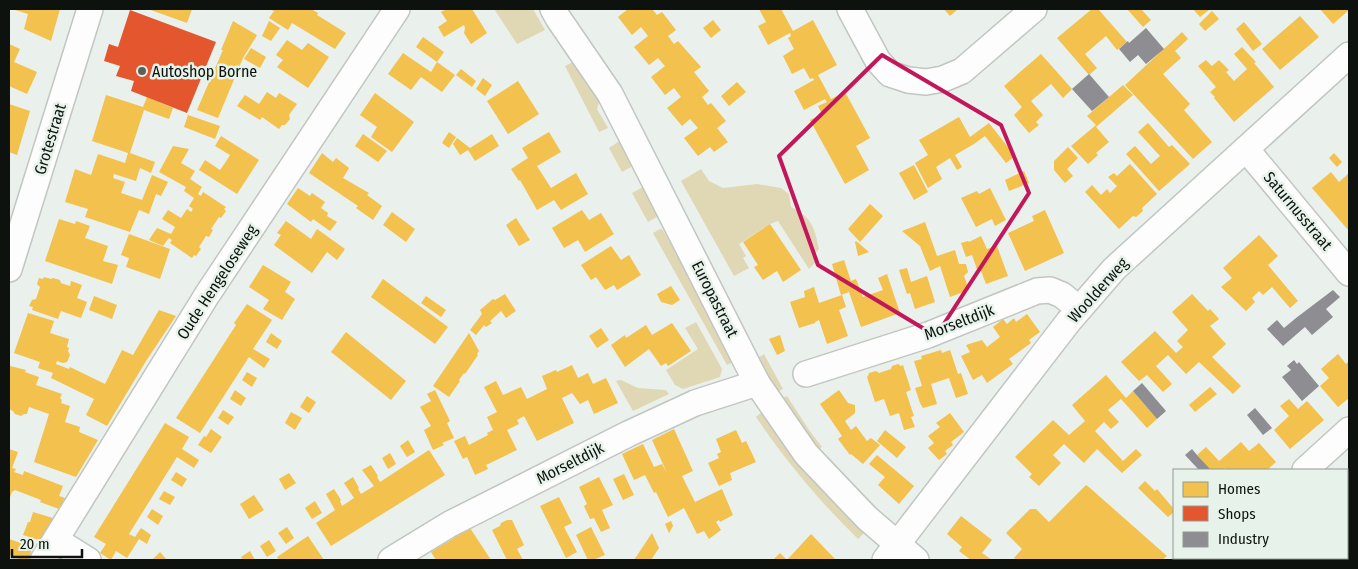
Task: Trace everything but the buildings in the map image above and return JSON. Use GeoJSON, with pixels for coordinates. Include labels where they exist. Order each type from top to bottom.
{"type":"FeatureCollection","features":[{"type":"Feature","properties":{"kind":"street","name":"Grotestraat"},"geometry":{"type":"LineString","coordinates":[[9,269],[90,9]]}},
{"type":"Feature","properties":{"kind":"street","name":"Oude Hengeloseweg"},"geometry":{"type":"LineString","coordinates":[[50,550],[207,295],[397,9]]}},
{"type":"Feature","properties":{"kind":"street","name":"Europastraat"},"geometry":{"type":"LineString","coordinates":[[553,9],[610,94],[757,383],[806,454],[900,555]]}},
{"type":"Feature","properties":{"kind":"street"},"geometry":{"type":"LineString","coordinates":[[850,9],[878,61],[890,74],[908,80],[926,82],[943,79],[962,71],[1034,9]]}},
{"type":"Feature","properties":{"kind":"street","name":"Woolderweg"},"geometry":{"type":"LineString","coordinates":[[900,555],[1079,309],[1114,269],[1349,55]]}},
{"type":"Feature","properties":{"kind":"street","name":"Saturnusstraat"},"geometry":{"type":"LineString","coordinates":[[1246,149],[1349,273]]}},
{"type":"Feature","properties":{"kind":"street","name":"Morseltdijk"},"geometry":{"type":"LineString","coordinates":[[806,374],[928,335],[1037,291],[1050,290],[1062,295],[1079,309]]}},
{"type":"Feature","properties":{"kind":"street","name":"Morseltdijk"},"geometry":{"type":"LineString","coordinates":[[391,560],[450,524],[628,434],[695,403],[757,383]]}},
{"type":"Feature","properties":{"kind":"street"},"geometry":{"type":"LineString","coordinates":[[1306,469],[1349,430]]}},
{"type":"Feature","properties":{"kind":"street"},"geometry":{"type":"LineString","coordinates":[[50,550],[88,560]]}},
{"type":"Feature","properties":{"kind":"highlighted area"},"geometry":{"type":"Polygon","coordinates":[[[882,55],[1001,125],[1029,193],[936,336],[818,265],[779,156],[882,55]]]}},
{"type":"Feature","properties":{"kind":"shaded area"},"geometry":{"type":"Polygon","coordinates":[[[494,9],[533,9],[545,30],[517,44],[494,9]]]}},
{"type":"Feature","properties":{"kind":"shaded area"},"geometry":{"type":"Polygon","coordinates":[[[571,63],[577,64],[600,99],[597,109],[608,128],[599,132],[565,66],[571,63]]]}},
{"type":"Feature","properties":{"kind":"shaded area"},"geometry":{"type":"Polygon","coordinates":[[[618,142],[625,143],[634,161],[631,167],[622,172],[609,148],[618,142]]]}},
{"type":"Feature","properties":{"kind":"shaded area"},"geometry":{"type":"Polygon","coordinates":[[[701,169],[709,181],[723,188],[757,184],[781,188],[789,194],[791,207],[804,215],[811,224],[819,249],[814,255],[817,261],[809,269],[778,221],[739,244],[746,256],[743,258],[749,268],[734,276],[681,181],[701,169]]]}},
{"type":"Feature","properties":{"kind":"shaded area"},"geometry":{"type":"Polygon","coordinates":[[[643,187],[646,188],[661,210],[657,217],[648,222],[632,193],[643,187]]]}},
{"type":"Feature","properties":{"kind":"shaded area"},"geometry":{"type":"Polygon","coordinates":[[[660,229],[663,230],[683,266],[690,268],[735,361],[727,365],[653,233],[660,229]]]}},
{"type":"Feature","properties":{"kind":"shaded area"},"geometry":{"type":"Polygon","coordinates":[[[696,322],[722,369],[720,377],[683,389],[675,385],[666,370],[698,349],[685,328],[696,322]]]}},
{"type":"Feature","properties":{"kind":"shaded area"},"geometry":{"type":"Polygon","coordinates":[[[764,354],[783,389],[777,392],[758,358],[764,354]]]}},
{"type":"Feature","properties":{"kind":"shaded area"},"geometry":{"type":"Polygon","coordinates":[[[621,380],[638,388],[666,390],[669,394],[633,411],[616,381],[621,380]]]}},
{"type":"Feature","properties":{"kind":"shaded area"},"geometry":{"type":"Polygon","coordinates":[[[787,396],[822,447],[818,450],[781,399],[787,396]]]}},
{"type":"Feature","properties":{"kind":"shaded area"},"geometry":{"type":"Polygon","coordinates":[[[763,411],[866,531],[858,539],[816,495],[779,449],[756,417],[763,411]]]}},
{"type":"Feature","properties":{"kind":"place","name":"Autoshop Borne"},"geometry":{"type":"Point","coordinates":[142,71]}}]}
